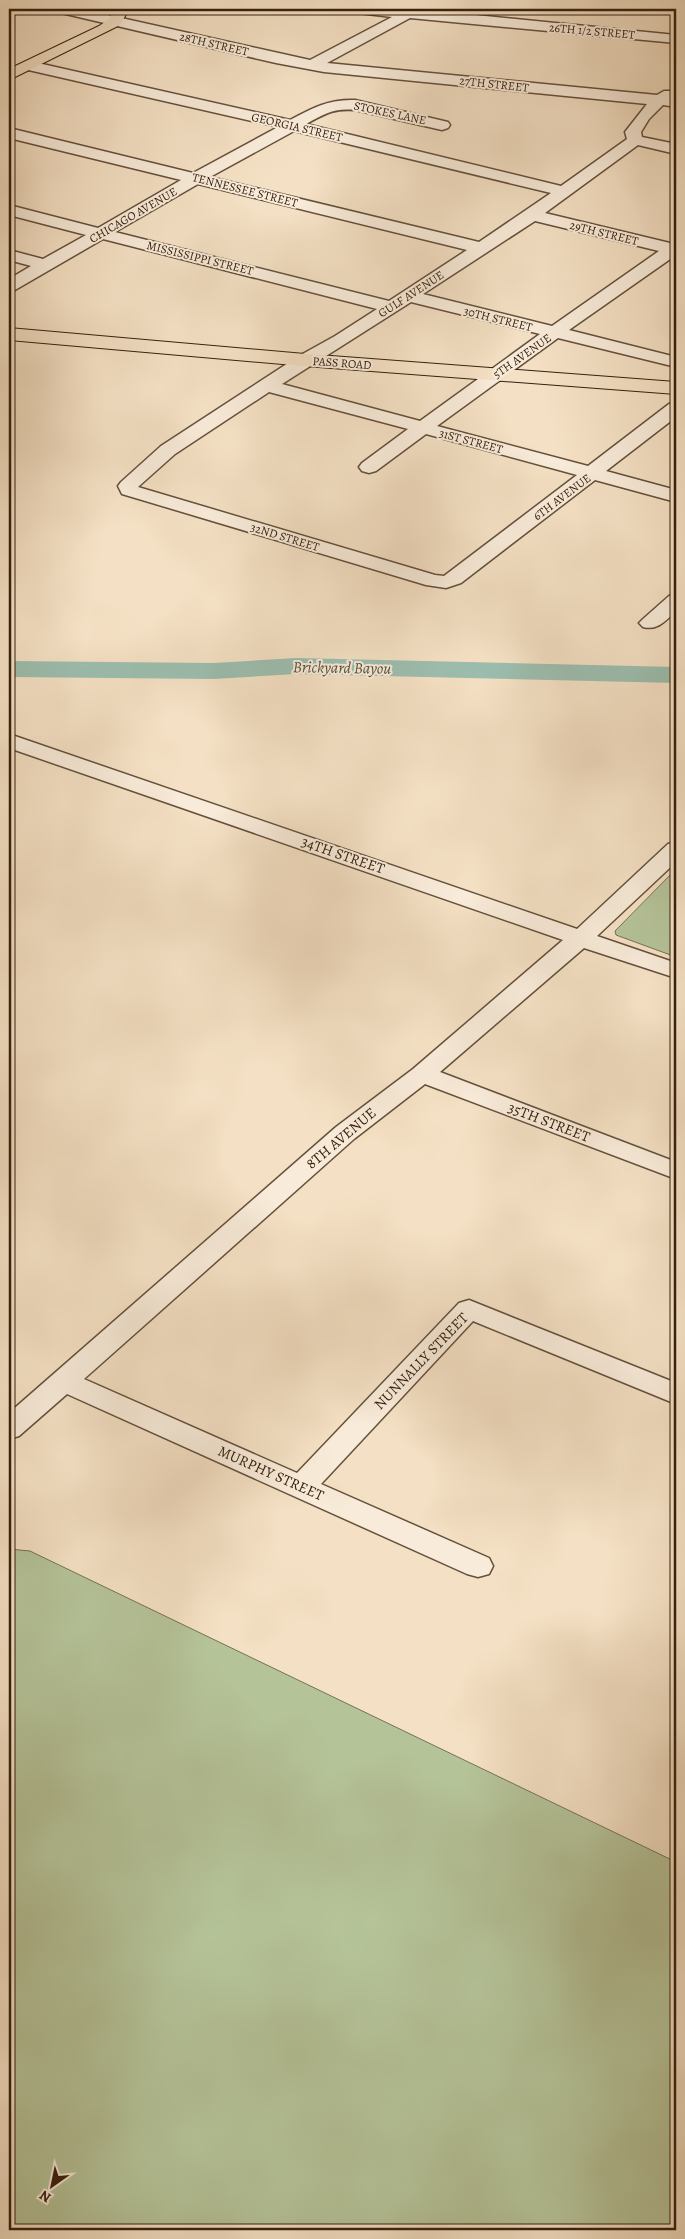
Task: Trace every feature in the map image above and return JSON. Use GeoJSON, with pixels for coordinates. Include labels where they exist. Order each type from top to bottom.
{"type":"FeatureCollection","features":[{"type":"Feature","properties":{"kind":"main road"},"geometry":{"type":"LineString","coordinates":[[9,75],[118,17]]}},
{"type":"Feature","properties":{"kind":"main road","name":"PASS ROAD"},"geometry":{"type":"LineString","coordinates":[[9,334],[305,360],[676,388]]}},
{"type":"Feature","properties":{"kind":"street","name":"28TH STREET"},"geometry":{"type":"LineString","coordinates":[[62,9],[118,17],[312,65]]}},
{"type":"Feature","properties":{"kind":"street","name":"26TH 1/2 STREET"},"geometry":{"type":"LineString","coordinates":[[358,9],[413,11],[676,39]]}},
{"type":"Feature","properties":{"kind":"street"},"geometry":{"type":"LineString","coordinates":[[312,65],[413,11]]}},
{"type":"Feature","properties":{"kind":"street","name":"27TH STREET"},"geometry":{"type":"LineString","coordinates":[[312,65],[676,102]]}},
{"type":"Feature","properties":{"kind":"street","name":"GEORGIA STREET"},"geometry":{"type":"LineString","coordinates":[[28,66],[290,125],[566,192]]}},
{"type":"Feature","properties":{"kind":"street"},"geometry":{"type":"LineString","coordinates":[[676,90],[659,100],[637,123],[633,132],[634,140],[676,149]]}},
{"type":"Feature","properties":{"kind":"street","name":"STOKES LANE"},"geometry":{"type":"LineString","coordinates":[[310,116],[326,108],[341,104],[355,105],[442,125]]}},
{"type":"Feature","properties":{"kind":"street","name":"CHICAGO AVENUE"},"geometry":{"type":"LineString","coordinates":[[9,286],[196,178],[290,125],[310,116]]}},
{"type":"Feature","properties":{"kind":"street","name":"TENNESSEE STREET"},"geometry":{"type":"LineString","coordinates":[[9,134],[481,248]]}},
{"type":"Feature","properties":{"kind":"street","name":"GULF AVENUE"},"geometry":{"type":"LineString","coordinates":[[128,486],[138,474],[168,450],[266,385],[341,340],[532,216],[634,140]]}},
{"type":"Feature","properties":{"kind":"street","name":"MISSISSIPPI STREET"},"geometry":{"type":"LineString","coordinates":[[9,210],[391,307]]}},
{"type":"Feature","properties":{"kind":"street","name":"29TH STREET"},"geometry":{"type":"LineString","coordinates":[[532,216],[675,249]]}},
{"type":"Feature","properties":{"kind":"street","name":"5TH AVENUE"},"geometry":{"type":"LineString","coordinates":[[370,467],[496,374],[675,249]]}},
{"type":"Feature","properties":{"kind":"street"},"geometry":{"type":"LineString","coordinates":[[9,255],[45,265]]}},
{"type":"Feature","properties":{"kind":"street","name":"30TH STREET"},"geometry":{"type":"LineString","coordinates":[[408,296],[676,362]]}},
{"type":"Feature","properties":{"kind":"street","name":"31ST STREET"},"geometry":{"type":"LineString","coordinates":[[266,385],[676,496]]}},
{"type":"Feature","properties":{"kind":"street","name":"6TH AVENUE"},"geometry":{"type":"LineString","coordinates":[[446,582],[454,579],[676,408]]}},
{"type":"Feature","properties":{"kind":"street","name":"32ND STREET"},"geometry":{"type":"LineString","coordinates":[[128,486],[129,490],[433,580],[446,582]]}},
{"type":"Feature","properties":{"kind":"street"},"geometry":{"type":"LineString","coordinates":[[650,624],[676,600]]}},
{"type":"Feature","properties":{"kind":"street","name":"34TH STREET"},"geometry":{"type":"LineString","coordinates":[[9,741],[676,971]]}},
{"type":"Feature","properties":{"kind":"street","name":"8TH AVENUE"},"geometry":{"type":"LineString","coordinates":[[9,1429],[345,1133],[422,1074],[582,937],[676,849]]}},
{"type":"Feature","properties":{"kind":"street","name":"35TH STREET"},"geometry":{"type":"LineString","coordinates":[[422,1074],[676,1171]]}},
{"type":"Feature","properties":{"kind":"street","name":"NUNNALLY STREET"},"geometry":{"type":"LineString","coordinates":[[302,1487],[469,1309],[676,1394]]}},
{"type":"Feature","properties":{"kind":"street","name":"MURPHY STREET"},"geometry":{"type":"LineString","coordinates":[[64,1381],[478,1566]]}},
{"type":"Feature","properties":{"kind":"green space"},"geometry":{"type":"Polygon","coordinates":[[[676,869],[676,957],[616,935],[615,931],[676,869]]]}},
{"type":"Feature","properties":{"kind":"green space"},"geometry":{"type":"Polygon","coordinates":[[[9,1549],[30,1551],[676,1862],[676,2230],[9,2230],[9,1549]]]}},
{"type":"Feature","properties":{"kind":"waterway","name":"Brickyard Bayou"},"geometry":{"type":"LineString","coordinates":[[9,669],[214,671],[296,666],[676,675]]}}]}
